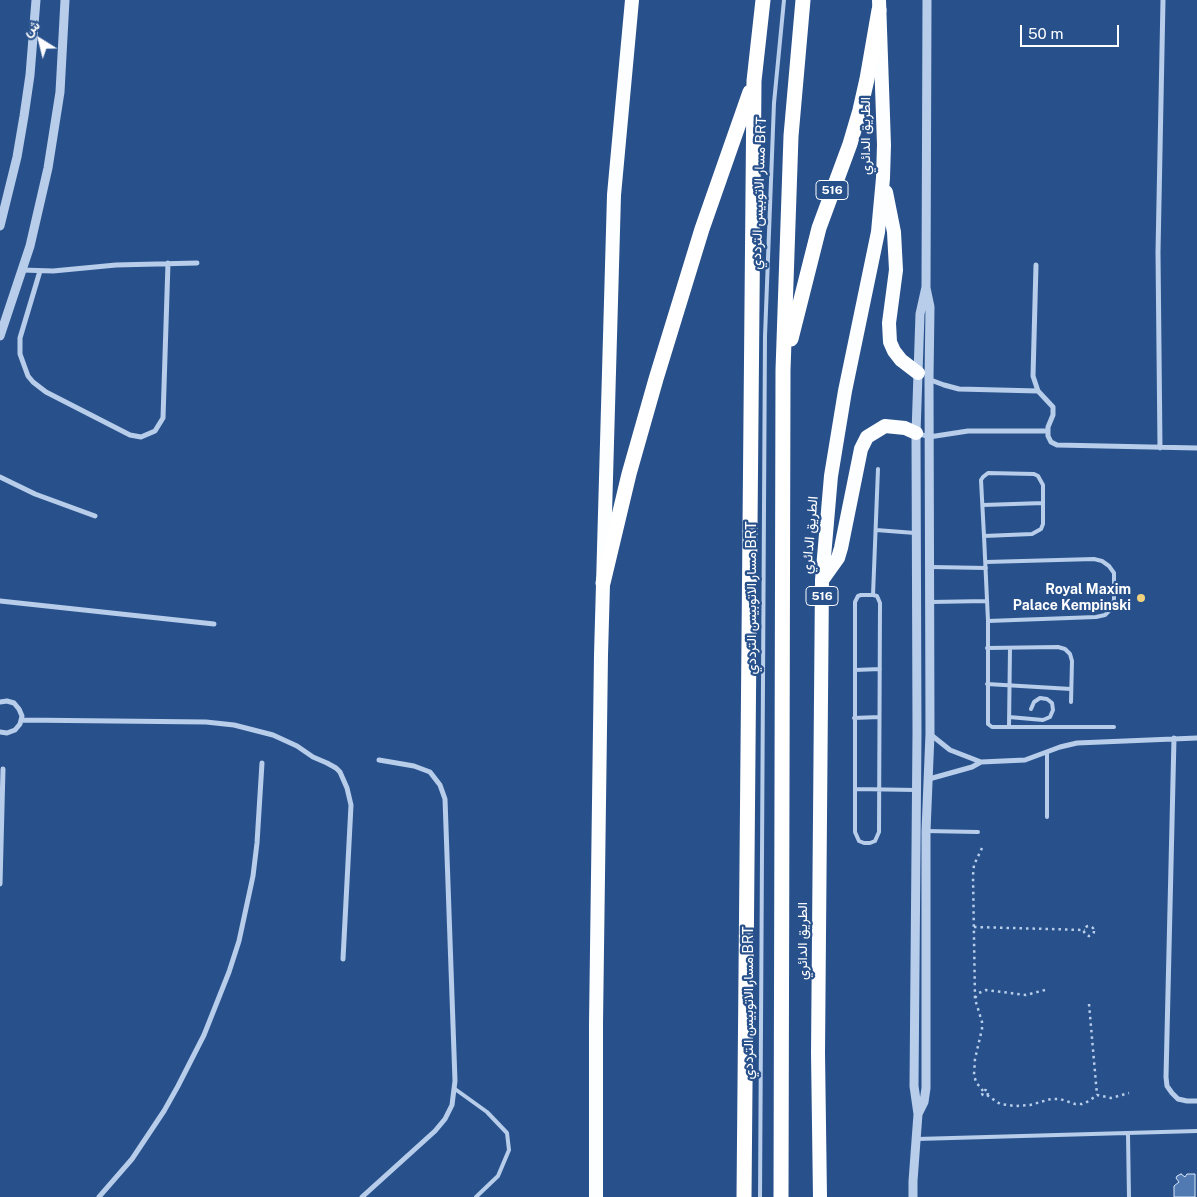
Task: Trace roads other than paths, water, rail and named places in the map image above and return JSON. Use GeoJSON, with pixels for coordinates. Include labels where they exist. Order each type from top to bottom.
{"type":"FeatureCollection","features":[{"type":"Feature","properties":{"kind":"highway"},"geometry":{"type":"LineString","coordinates":[[596,1197],[596,1023],[602,583],[614,195],[632,0]]}},
{"type":"Feature","properties":{"kind":"highway"},"geometry":{"type":"LineString","coordinates":[[744,1197],[754,81],[763,0]]}},
{"type":"Feature","properties":{"kind":"highway","name":"الطريق الدائري"},"geometry":{"type":"LineString","coordinates":[[781,1197],[783,370],[791,136],[803,0]]}},
{"type":"Feature","properties":{"kind":"highway","name":"الطريق الدائري"},"geometry":{"type":"LineString","coordinates":[[820,1197],[818,1053],[822,580],[831,476],[845,392],[878,232],[884,145],[879,5]]}},
{"type":"Feature","properties":{"kind":"highway","name":"516"},"geometry":{"type":"LineString","coordinates":[[783,370],[819,228],[860,110],[879,5]]}},
{"type":"Feature","properties":{"kind":"highway"},"geometry":{"type":"LineString","coordinates":[[602,583],[629,474],[656,379],[702,229],[754,81]]}},
{"type":"Feature","properties":{"kind":"highway"},"geometry":{"type":"LineString","coordinates":[[883,178],[894,232],[896,270],[890,323],[890,342],[901,360],[924,376]]}},
{"type":"Feature","properties":{"kind":"highway"},"geometry":{"type":"LineString","coordinates":[[822,580],[838,558],[842,548],[861,450],[867,437],[885,426],[905,428],[923,435]]}},
{"type":"Feature","properties":{"kind":"street"},"geometry":{"type":"LineString","coordinates":[[0,226],[17,157],[24,116],[30,75],[36,0]]}},
{"type":"Feature","properties":{"kind":"street"},"geometry":{"type":"LineString","coordinates":[[0,336],[22,270],[40,206],[55,130],[63,54],[65,0]]}},
{"type":"Feature","properties":{"kind":"street"},"geometry":{"type":"LineString","coordinates":[[913,1197],[918,1114],[914,1086],[917,533],[923,435],[924,376],[921,308],[926,287],[927,0]]}},
{"type":"Feature","properties":{"kind":"street"},"geometry":{"type":"LineString","coordinates":[[1160,448],[1158,252],[1163,0]]}},
{"type":"Feature","properties":{"kind":"street"},"geometry":{"type":"LineString","coordinates":[[40,271],[20,346],[22,362],[28,376],[46,392],[130,435],[141,437],[156,431],[164,418],[168,263]]}},
{"type":"Feature","properties":{"kind":"street"},"geometry":{"type":"LineString","coordinates":[[22,270],[67,270],[116,265],[197,263]]}},
{"type":"Feature","properties":{"kind":"street"},"geometry":{"type":"LineString","coordinates":[[1036,265],[1033,376],[1038,391],[1053,406],[1053,415],[1048,431],[1051,442],[1057,445],[1197,448]]}},
{"type":"Feature","properties":{"kind":"street"},"geometry":{"type":"LineString","coordinates":[[924,376],[959,389],[1038,391]]}},
{"type":"Feature","properties":{"kind":"street"},"geometry":{"type":"LineString","coordinates":[[918,1114],[924,1102],[926,1088],[926,830],[930,734],[930,602],[923,435],[924,376]]}},
{"type":"Feature","properties":{"kind":"street"},"geometry":{"type":"LineString","coordinates":[[923,435],[968,431],[1048,431]]}},
{"type":"Feature","properties":{"kind":"street"},"geometry":{"type":"LineString","coordinates":[[0,477],[35,494],[95,516]]}},
{"type":"Feature","properties":{"kind":"street"},"geometry":{"type":"LineString","coordinates":[[0,601],[214,624]]}},
{"type":"Feature","properties":{"kind":"street"},"geometry":{"type":"LineString","coordinates":[[0,702],[11,702],[21,712],[21,720],[15,730],[7,733],[0,732]]}},
{"type":"Feature","properties":{"kind":"street"},"geometry":{"type":"LineString","coordinates":[[21,720],[206,722],[234,725],[273,735],[336,768],[340,772],[347,788],[351,805],[344,960]]}},
{"type":"Feature","properties":{"kind":"street"},"geometry":{"type":"LineString","coordinates":[[917,732],[930,734],[950,750],[981,762],[1025,760],[1060,747],[1089,742],[1197,738]]}},
{"type":"Feature","properties":{"kind":"street"},"geometry":{"type":"LineString","coordinates":[[1174,738],[1166,1077],[1167,1086],[1178,1099],[1197,1101]]}},
{"type":"Feature","properties":{"kind":"street"},"geometry":{"type":"LineString","coordinates":[[362,1197],[440,1125],[452,1105],[455,1089],[445,799],[440,785],[430,772],[414,766],[380,760]]}},
{"type":"Feature","properties":{"kind":"street"},"geometry":{"type":"LineString","coordinates":[[929,779],[972,767],[981,762]]}},
{"type":"Feature","properties":{"kind":"street"},"geometry":{"type":"LineString","coordinates":[[99,1197],[132,1159],[164,1111],[196,1052],[226,980],[239,941],[253,876],[262,763]]}},
{"type":"Feature","properties":{"kind":"street"},"geometry":{"type":"LineString","coordinates":[[0,884],[3,769]]}},
{"type":"Feature","properties":{"kind":"lane","name":"مسار الاتوبيس الترددي BRT"},"geometry":{"type":"LineString","coordinates":[[760,1197],[766,336],[774,103],[784,0]]}},
{"type":"Feature","properties":{"kind":"lane"},"geometry":{"type":"LineString","coordinates":[[873,595],[878,469]]}},
{"type":"Feature","properties":{"kind":"lane"},"geometry":{"type":"LineString","coordinates":[[984,536],[1037,533],[1044,524],[1043,485],[1038,476],[1034,474],[988,473],[981,480],[988,621],[988,724],[992,727],[1114,727]]}},
{"type":"Feature","properties":{"kind":"lane"},"geometry":{"type":"LineString","coordinates":[[982,505],[1043,503]]}},
{"type":"Feature","properties":{"kind":"lane"},"geometry":{"type":"LineString","coordinates":[[876,530],[917,533]]}},
{"type":"Feature","properties":{"kind":"lane"},"geometry":{"type":"LineString","coordinates":[[929,566],[1094,559],[1102,561],[1114,573],[1114,600],[1111,609],[1105,615],[1096,618],[988,621]]}},
{"type":"Feature","properties":{"kind":"lane"},"geometry":{"type":"LineString","coordinates":[[861,595],[873,595],[879,599],[880,603],[878,837],[870,843],[864,843],[859,841],[855,832],[855,602],[856,598],[861,595]]}},
{"type":"Feature","properties":{"kind":"lane"},"geometry":{"type":"LineString","coordinates":[[930,602],[987,601]]}},
{"type":"Feature","properties":{"kind":"lane"},"geometry":{"type":"LineString","coordinates":[[987,648],[1058,647],[1065,649],[1070,654],[1072,661],[1071,702]]}},
{"type":"Feature","properties":{"kind":"lane"},"geometry":{"type":"LineString","coordinates":[[1009,727],[1010,648]]}},
{"type":"Feature","properties":{"kind":"lane"},"geometry":{"type":"LineString","coordinates":[[855,670],[880,669]]}},
{"type":"Feature","properties":{"kind":"lane"},"geometry":{"type":"LineString","coordinates":[[987,684],[1071,688]]}},
{"type":"Feature","properties":{"kind":"lane"},"geometry":{"type":"LineString","coordinates":[[1009,717],[1044,720],[1050,717],[1053,710],[1052,703],[1047,699],[1040,698],[1034,702],[1031,709]]}},
{"type":"Feature","properties":{"kind":"lane"},"geometry":{"type":"LineString","coordinates":[[854,718],[879,718]]}},
{"type":"Feature","properties":{"kind":"lane"},"geometry":{"type":"LineString","coordinates":[[1047,752],[1047,817]]}},
{"type":"Feature","properties":{"kind":"lane"},"geometry":{"type":"LineString","coordinates":[[855,789],[916,790]]}},
{"type":"Feature","properties":{"kind":"lane"},"geometry":{"type":"LineString","coordinates":[[926,830],[978,832]]}},
{"type":"Feature","properties":{"kind":"lane"},"geometry":{"type":"LineString","coordinates":[[455,1089],[487,1112],[507,1133],[509,1150],[498,1176],[476,1197]]}},
{"type":"Feature","properties":{"kind":"lane"},"geometry":{"type":"LineString","coordinates":[[916,1139],[1197,1131]]}},
{"type":"Feature","properties":{"kind":"lane"},"geometry":{"type":"LineString","coordinates":[[1128,1134],[1129,1197]]}},
{"type":"Feature","properties":{"kind":"place","name":"Royal Maxim Palace Kempinski"},"geometry":{"type":"Point","coordinates":[1141,598]}}]}
